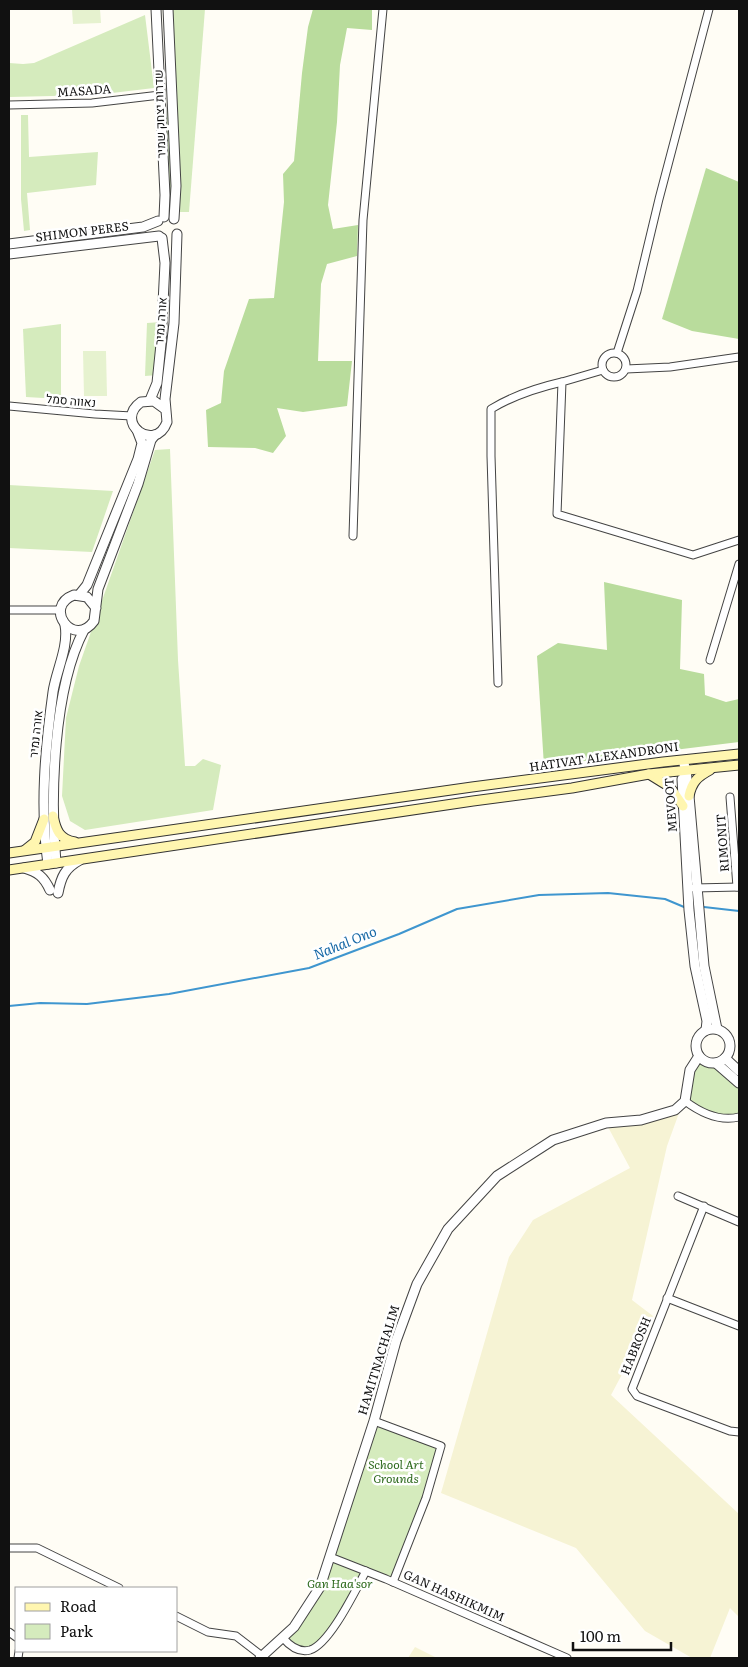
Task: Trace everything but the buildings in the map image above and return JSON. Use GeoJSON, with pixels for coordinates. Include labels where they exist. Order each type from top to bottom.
{"type":"FeatureCollection","features":[{"type":"Feature","properties":{"kind":"main road","name":"HATIVAT ALEXANDRONI"},"geometry":{"type":"LineString","coordinates":[[9,853],[472,787],[682,759],[739,754]]}},
{"type":"Feature","properties":{"kind":"main road","name":"HATIVAT ALEXANDRONI"},"geometry":{"type":"LineString","coordinates":[[9,870],[572,788],[649,774],[739,765]]}},
{"type":"Feature","properties":{"kind":"main road"},"geometry":{"type":"LineString","coordinates":[[689,796],[695,780],[714,767]]}},
{"type":"Feature","properties":{"kind":"main road"},"geometry":{"type":"LineString","coordinates":[[649,774],[670,787],[684,806]]}},
{"type":"Feature","properties":{"kind":"main road"},"geometry":{"type":"LineString","coordinates":[[53,816],[61,837],[78,842]]}},
{"type":"Feature","properties":{"kind":"main road"},"geometry":{"type":"LineString","coordinates":[[23,851],[35,842],[44,819]]}},
{"type":"Feature","properties":{"kind":"street","name":"שדרות יצחק שמיר"},"geometry":{"type":"LineString","coordinates":[[156,9],[165,194],[161,219]]}},
{"type":"Feature","properties":{"kind":"street","name":"שדרות יצחק שמיר"},"geometry":{"type":"LineString","coordinates":[[168,9],[176,186],[174,219]]}},
{"type":"Feature","properties":{"kind":"street"},"geometry":{"type":"LineString","coordinates":[[354,536],[363,220],[384,9]]}},
{"type":"Feature","properties":{"kind":"street"},"geometry":{"type":"LineString","coordinates":[[617,353],[637,291],[709,9]]}},
{"type":"Feature","properties":{"kind":"street","name":"MASADA"},"geometry":{"type":"LineString","coordinates":[[9,105],[92,103],[160,95]]}},
{"type":"Feature","properties":{"kind":"street"},"geometry":{"type":"LineString","coordinates":[[161,219],[174,219],[179,228],[177,234],[169,239],[161,237],[156,227],[161,219]]}},
{"type":"Feature","properties":{"kind":"street","name":"SHIMON PERES"},"geometry":{"type":"LineString","coordinates":[[9,244],[143,227],[161,219]]}},
{"type":"Feature","properties":{"kind":"street","name":"אורה נמיר"},"geometry":{"type":"LineString","coordinates":[[165,409],[174,323],[177,234]]}},
{"type":"Feature","properties":{"kind":"street","name":"SHIMON PERES"},"geometry":{"type":"LineString","coordinates":[[9,254],[147,236],[161,237]]}},
{"type":"Feature","properties":{"kind":"street","name":"אורה נמיר"},"geometry":{"type":"LineString","coordinates":[[150,400],[157,383],[161,344],[165,264],[161,237]]}},
{"type":"Feature","properties":{"kind":"street"},"geometry":{"type":"LineString","coordinates":[[617,353],[625,360],[626,369],[621,375],[613,377],[606,374],[602,363],[609,354],[617,353]]}},
{"type":"Feature","properties":{"kind":"street"},"geometry":{"type":"LineString","coordinates":[[626,369],[670,368],[739,357]]}},
{"type":"Feature","properties":{"kind":"street"},"geometry":{"type":"LineString","coordinates":[[498,682],[491,409],[508,399],[535,388],[603,370]]}},
{"type":"Feature","properties":{"kind":"street"},"geometry":{"type":"LineString","coordinates":[[562,382],[557,514],[693,555],[739,540]]}},
{"type":"Feature","properties":{"kind":"street"},"geometry":{"type":"LineString","coordinates":[[150,400],[158,402],[165,409],[167,422],[163,430],[151,440],[138,484],[98,589],[96,617],[84,630],[74,630],[62,621],[61,610],[67,599],[79,595],[87,585],[138,459],[142,444],[132,421],[132,416],[138,404],[150,400]]}},
{"type":"Feature","properties":{"kind":"street","name":"נאווה סמל"},"geometry":{"type":"LineString","coordinates":[[9,406],[132,416]]}},
{"type":"Feature","properties":{"kind":"street"},"geometry":{"type":"LineString","coordinates":[[136,430],[146,435],[155,435]]}},
{"type":"Feature","properties":{"kind":"street"},"geometry":{"type":"LineString","coordinates":[[710,660],[739,564]]}},
{"type":"Feature","properties":{"kind":"street"},"geometry":{"type":"LineString","coordinates":[[79,595],[91,600],[96,608]]}},
{"type":"Feature","properties":{"kind":"street"},"geometry":{"type":"LineString","coordinates":[[9,610],[61,610]]}},
{"type":"Feature","properties":{"kind":"street","name":"אורה נמיר"},"geometry":{"type":"LineString","coordinates":[[50,847],[44,819],[47,735],[54,685],[67,634],[65,625]]}},
{"type":"Feature","properties":{"kind":"street","name":"אורה נמיר"},"geometry":{"type":"LineString","coordinates":[[50,847],[58,737],[64,690],[72,658],[84,630]]}},
{"type":"Feature","properties":{"kind":"street","name":"MEVOOT"},"geometry":{"type":"LineString","coordinates":[[682,759],[689,796],[695,966],[707,1021],[706,1030]]}},
{"type":"Feature","properties":{"kind":"street","name":"MEVOOT"},"geometry":{"type":"LineString","coordinates":[[684,771],[684,806],[692,888],[704,966],[717,1029]]}},
{"type":"Feature","properties":{"kind":"street","name":"RIMONIT"},"geometry":{"type":"LineString","coordinates":[[730,797],[738,887]]}},
{"type":"Feature","properties":{"kind":"street"},"geometry":{"type":"LineString","coordinates":[[50,847],[52,864]]}},
{"type":"Feature","properties":{"kind":"street"},"geometry":{"type":"LineString","coordinates":[[24,868],[37,872],[54,892],[63,874],[71,865],[81,859]]}},
{"type":"Feature","properties":{"kind":"street"},"geometry":{"type":"LineString","coordinates":[[692,888],[738,887]]}},
{"type":"Feature","properties":{"kind":"street"},"geometry":{"type":"LineString","coordinates":[[720,1060],[728,1054],[730,1044],[726,1034],[717,1029],[706,1030],[698,1036],[696,1041],[695,1046],[699,1056],[705,1061],[720,1060],[739,1070]]}},
{"type":"Feature","properties":{"kind":"street"},"geometry":{"type":"LineString","coordinates":[[699,1056],[690,1070],[685,1101],[702,1113],[728,1119],[739,1117]]}},
{"type":"Feature","properties":{"kind":"street"},"geometry":{"type":"LineString","coordinates":[[720,1060],[739,1083]]}},
{"type":"Feature","properties":{"kind":"street","name":"HAMITNACHALIM"},"geometry":{"type":"LineString","coordinates":[[261,1657],[294,1626],[308,1608],[320,1587],[374,1421],[396,1341],[416,1284],[448,1229],[497,1176],[552,1140],[606,1123],[641,1120],[667,1113],[675,1110],[685,1101]]}},
{"type":"Feature","properties":{"kind":"street"},"geometry":{"type":"LineString","coordinates":[[678,1196],[739,1222]]}},
{"type":"Feature","properties":{"kind":"street","name":"HABROSH"},"geometry":{"type":"LineString","coordinates":[[704,1206],[632,1389],[637,1396],[730,1431],[738,1430]]}},
{"type":"Feature","properties":{"kind":"street"},"geometry":{"type":"LineString","coordinates":[[667,1298],[739,1326]]}},
{"type":"Feature","properties":{"kind":"street"},"geometry":{"type":"LineString","coordinates":[[374,1421],[441,1446],[426,1498],[393,1582]]}},
{"type":"Feature","properties":{"kind":"street"},"geometry":{"type":"LineString","coordinates":[[9,1548],[37,1548],[117,1587]]}},
{"type":"Feature","properties":{"kind":"street","name":"GAN HASHIKMIM"},"geometry":{"type":"LineString","coordinates":[[330,1557],[393,1582],[567,1658]]}},
{"type":"Feature","properties":{"kind":"street"},"geometry":{"type":"LineString","coordinates":[[282,1638],[289,1645],[303,1650],[310,1650],[319,1644],[339,1618],[366,1571]]}},
{"type":"Feature","properties":{"kind":"street"},"geometry":{"type":"LineString","coordinates":[[178,1617],[208,1632],[236,1636],[261,1657]]}},
{"type":"Feature","properties":{"kind":"shaded area"},"geometry":{"type":"Polygon","coordinates":[[[679,1113],[667,1146],[632,1300],[653,1316],[611,1395],[739,1514],[739,1617],[730,1608],[710,1658],[692,1658],[645,1631],[576,1548],[441,1493],[509,1257],[533,1220],[630,1168],[608,1127],[647,1123],[679,1113]]]}},
{"type":"Feature","properties":{"kind":"shaded area"},"geometry":{"type":"Polygon","coordinates":[[[415,1647],[437,1658],[408,1658],[415,1647]]]}},
{"type":"Feature","properties":{"kind":"green space"},"geometry":{"type":"Polygon","coordinates":[[[72,9],[100,9],[101,23],[73,24],[72,9]]]}},
{"type":"Feature","properties":{"kind":"green space"},"geometry":{"type":"Polygon","coordinates":[[[166,9],[205,9],[189,212],[168,212],[166,9]]]}},
{"type":"Feature","properties":{"kind":"green space"},"geometry":{"type":"Polygon","coordinates":[[[313,9],[372,9],[372,30],[347,28],[340,65],[337,122],[328,205],[333,229],[358,225],[357,256],[327,264],[321,284],[318,361],[352,361],[347,406],[303,412],[277,408],[286,436],[273,453],[255,448],[208,447],[206,410],[221,403],[224,371],[249,299],[274,298],[284,202],[283,174],[294,161],[302,73],[308,27],[313,9]]]}},
{"type":"Feature","properties":{"kind":"green space"},"geometry":{"type":"Polygon","coordinates":[[[145,15],[154,88],[95,95],[9,97],[9,63],[34,63],[145,15]]]}},
{"type":"Feature","properties":{"kind":"green space"},"geometry":{"type":"Polygon","coordinates":[[[21,115],[28,115],[29,157],[98,152],[96,185],[27,193],[30,230],[24,231],[21,199],[21,115]]]}},
{"type":"Feature","properties":{"kind":"green space"},"geometry":{"type":"Polygon","coordinates":[[[706,168],[739,182],[739,339],[692,331],[662,319],[706,168]]]}},
{"type":"Feature","properties":{"kind":"green space"},"geometry":{"type":"Polygon","coordinates":[[[162,322],[158,375],[145,376],[147,323],[162,322]]]}},
{"type":"Feature","properties":{"kind":"green space"},"geometry":{"type":"Polygon","coordinates":[[[61,324],[61,399],[26,397],[23,329],[61,324]]]}},
{"type":"Feature","properties":{"kind":"green space"},"geometry":{"type":"Polygon","coordinates":[[[83,351],[106,351],[107,396],[84,396],[83,351]]]}},
{"type":"Feature","properties":{"kind":"green space"},"geometry":{"type":"Polygon","coordinates":[[[170,449],[178,660],[185,766],[195,766],[203,759],[221,765],[213,810],[85,830],[70,821],[62,796],[66,718],[79,666],[155,450],[170,449]]]}},
{"type":"Feature","properties":{"kind":"green space"},"geometry":{"type":"Polygon","coordinates":[[[9,485],[113,491],[92,552],[9,548],[9,485]]]}},
{"type":"Feature","properties":{"kind":"green space"},"geometry":{"type":"Polygon","coordinates":[[[604,582],[682,600],[680,669],[704,674],[705,695],[726,702],[739,699],[739,742],[544,766],[537,656],[558,643],[607,650],[604,582]]]}},
{"type":"Feature","properties":{"kind":"green space"},"geometry":{"type":"Polygon","coordinates":[[[699,1056],[705,1061],[716,1063],[739,1083],[739,1117],[728,1119],[685,1101],[699,1056]]]}},
{"type":"Feature","properties":{"kind":"green space","name":"School Art Grounds"},"geometry":{"type":"Polygon","coordinates":[[[374,1421],[441,1446],[420,1514],[392,1580],[333,1555],[374,1421]]]}},
{"type":"Feature","properties":{"kind":"green space","name":"Gan Haa'sor"},"geometry":{"type":"Polygon","coordinates":[[[332,1562],[363,1573],[348,1603],[319,1644],[303,1650],[283,1638],[332,1562]]]}},
{"type":"Feature","properties":{"kind":"waterway","name":"Nahal Ono"},"geometry":{"type":"LineString","coordinates":[[9,1006],[40,1003],[87,1004],[169,994],[309,968],[399,934],[457,909],[539,895],[608,893],[665,899],[684,907]]}},
{"type":"Feature","properties":{"kind":"waterway","name":"Nahal Ono"},"geometry":{"type":"LineString","coordinates":[[704,907],[739,911]]}}]}
